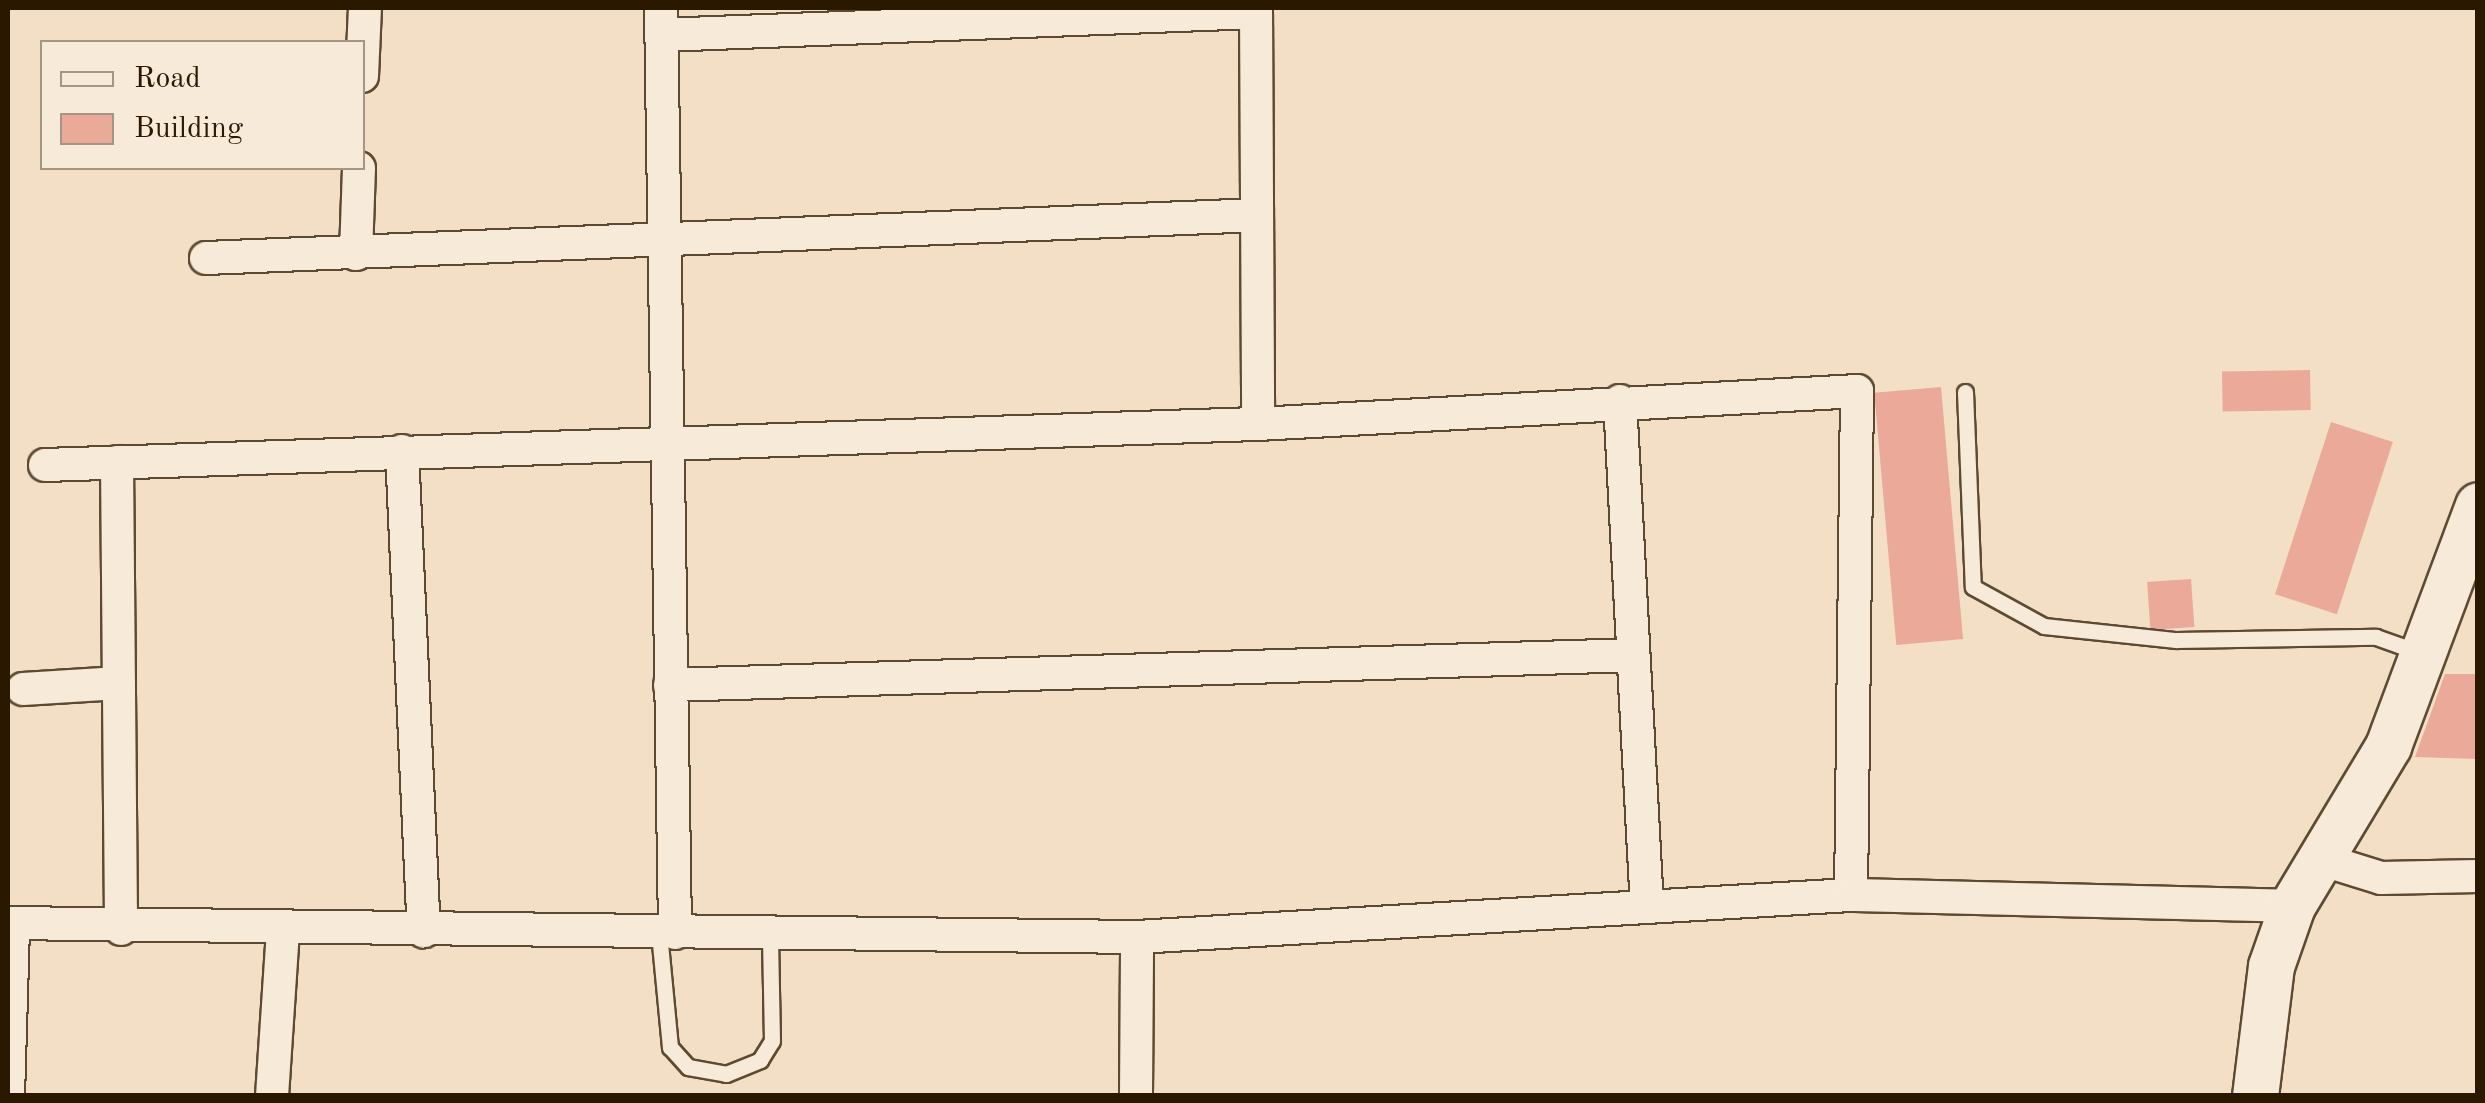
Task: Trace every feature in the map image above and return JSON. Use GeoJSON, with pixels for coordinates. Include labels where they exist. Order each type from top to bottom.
{"type":"FeatureCollection","features":[{"type":"Feature","properties":{"kind":"main road"},"geometry":{"type":"LineString","coordinates":[[2255,1096],[2271,966],[2292,906],[2388,746],[2475,519]]}},
{"type":"Feature","properties":{"kind":"street"},"geometry":{"type":"LineString","coordinates":[[364,40],[365,8]]}},
{"type":"Feature","properties":{"kind":"street"},"geometry":{"type":"LineString","coordinates":[[667,933],[670,684],[661,21],[1256,10],[1258,424]]}},
{"type":"Feature","properties":{"kind":"street"},"geometry":{"type":"LineString","coordinates":[[356,254],[359,170]]}},
{"type":"Feature","properties":{"kind":"street"},"geometry":{"type":"LineString","coordinates":[[206,258],[664,243],[1256,215]]}},
{"type":"Feature","properties":{"kind":"street"},"geometry":{"type":"LineString","coordinates":[[45,465],[666,440],[1258,424],[1620,400],[1857,391],[1851,895]]}},
{"type":"Feature","properties":{"kind":"street"},"geometry":{"type":"LineString","coordinates":[[1620,400],[1647,907]]}},
{"type":"Feature","properties":{"kind":"street"},"geometry":{"type":"LineString","coordinates":[[402,451],[424,931]]}},
{"type":"Feature","properties":{"kind":"street"},"geometry":{"type":"LineString","coordinates":[[117,462],[122,928]]}},
{"type":"Feature","properties":{"kind":"street"},"geometry":{"type":"LineString","coordinates":[[670,684],[1633,655]]}},
{"type":"Feature","properties":{"kind":"street"},"geometry":{"type":"LineString","coordinates":[[22,689],[119,682]]}},
{"type":"Feature","properties":{"kind":"street"},"geometry":{"type":"LineString","coordinates":[[2320,859],[2381,878],[2478,876]]}},
{"type":"Feature","properties":{"kind":"street"},"geometry":{"type":"LineString","coordinates":[[8,1096],[10,924],[1137,937],[1851,895],[2292,906]]}},
{"type":"Feature","properties":{"kind":"street"},"geometry":{"type":"LineString","coordinates":[[272,1096],[283,930]]}},
{"type":"Feature","properties":{"kind":"street"},"geometry":{"type":"LineString","coordinates":[[1136,1096],[1137,937]]}},
{"type":"Feature","properties":{"kind":"lane"},"geometry":{"type":"LineString","coordinates":[[1964,392],[1973,587],[2044,626],[2176,640],[2376,637],[2422,654]]}},
{"type":"Feature","properties":{"kind":"lane"},"geometry":{"type":"LineString","coordinates":[[667,933],[670,1047],[688,1067],[726,1074],[760,1060],[772,1041],[770,934]]}},
{"type":"Feature","properties":{"kind":"building"},"geometry":{"type":"Polygon","coordinates":[[[2310,370],[2311,410],[2223,412],[2222,372],[2310,370]]]}},
{"type":"Feature","properties":{"kind":"building"},"geometry":{"type":"Polygon","coordinates":[[[1941,387],[1963,639],[1896,645],[1874,393],[1941,387]]]}},
{"type":"Feature","properties":{"kind":"building"},"geometry":{"type":"Polygon","coordinates":[[[2331,422],[2393,442],[2337,614],[2275,594],[2331,422]]]}},
{"type":"Feature","properties":{"kind":"building"},"geometry":{"type":"Polygon","coordinates":[[[2191,579],[2194,627],[2150,630],[2147,582],[2191,579]]]}},
{"type":"Feature","properties":{"kind":"building"},"geometry":{"type":"Polygon","coordinates":[[[2445,674],[2478,674],[2478,759],[2415,757],[2445,674]]]}}]}
